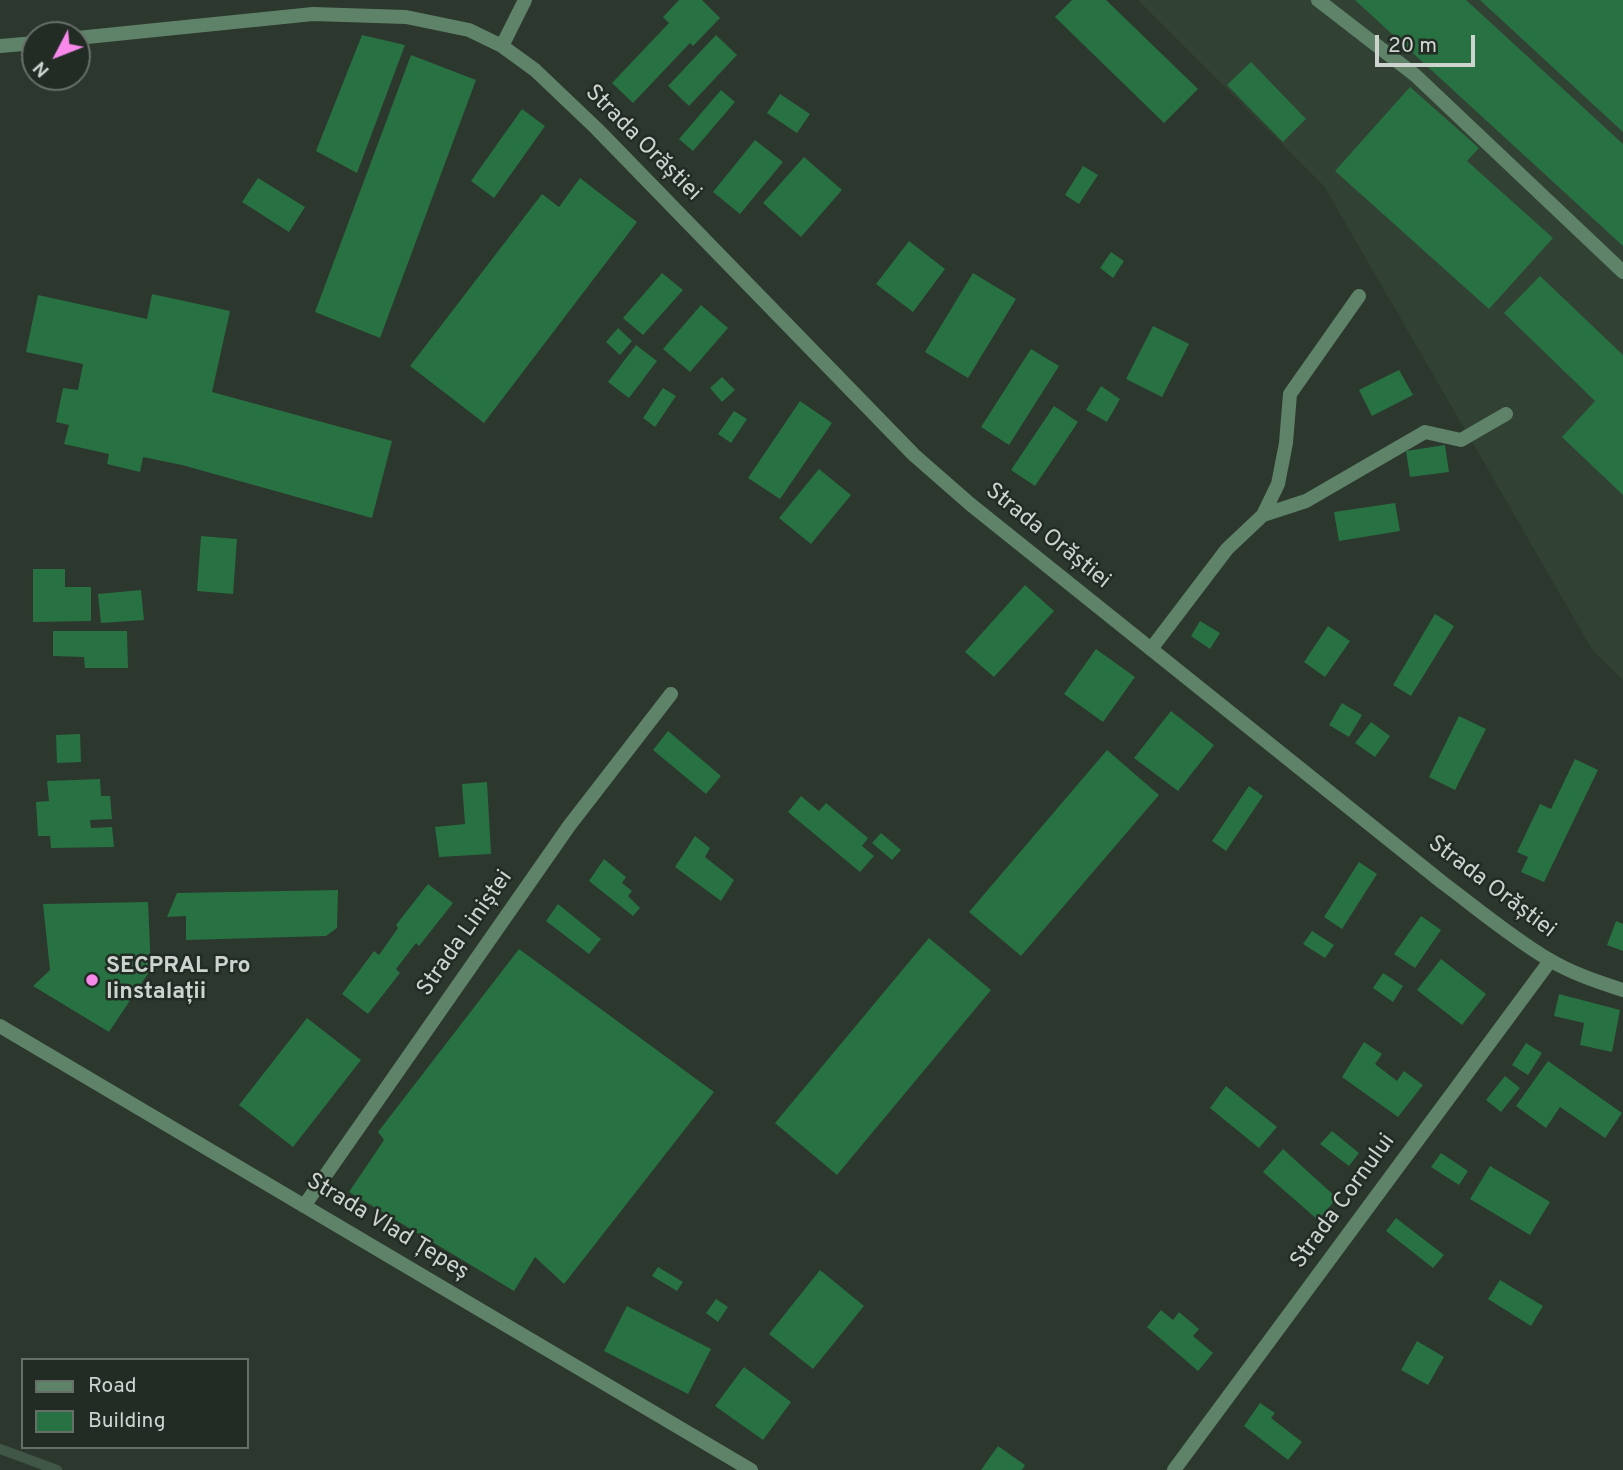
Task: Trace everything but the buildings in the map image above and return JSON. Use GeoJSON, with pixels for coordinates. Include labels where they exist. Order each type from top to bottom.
{"type":"FeatureCollection","features":[{"type":"Feature","properties":{"kind":"street"},"geometry":{"type":"LineString","coordinates":[[502,47],[525,0]]}},
{"type":"Feature","properties":{"kind":"street"},"geometry":{"type":"LineString","coordinates":[[1318,0],[1415,75],[1623,272]]}},
{"type":"Feature","properties":{"kind":"street","name":"Strada Orăștiei"},"geometry":{"type":"LineString","coordinates":[[91,37],[313,14],[406,17],[469,30],[502,47],[535,70],[597,129],[914,455],[970,504],[1443,883],[1515,937],[1550,961],[1623,990]]}},
{"type":"Feature","properties":{"kind":"street"},"geometry":{"type":"LineString","coordinates":[[0,47],[21,45]]}},
{"type":"Feature","properties":{"kind":"street"},"geometry":{"type":"LineString","coordinates":[[1151,649],[1227,549],[1263,515],[1278,484],[1286,443],[1290,394],[1359,296]]}},
{"type":"Feature","properties":{"kind":"street"},"geometry":{"type":"LineString","coordinates":[[1263,515],[1306,501],[1425,432],[1461,440],[1506,414]]}},
{"type":"Feature","properties":{"kind":"street","name":"Strada Liniștei"},"geometry":{"type":"LineString","coordinates":[[304,1206],[569,827],[671,694]]}},
{"type":"Feature","properties":{"kind":"street","name":"Strada Cornului"},"geometry":{"type":"LineString","coordinates":[[1174,1470],[1550,961]]}},
{"type":"Feature","properties":{"kind":"street","name":"Strada Vlad Țepeș"},"geometry":{"type":"LineString","coordinates":[[0,1026],[751,1470]]}},
{"type":"Feature","properties":{"kind":"shaded area"},"geometry":{"type":"Polygon","coordinates":[[[1138,0],[1623,0],[1623,680],[1593,651],[1324,186],[1138,0]]]}},
{"type":"Feature","properties":{"kind":"waterway"},"geometry":{"type":"LineString","coordinates":[[0,1449],[57,1470]]}},
{"type":"Feature","properties":{"kind":"place","name":"SECPRAL Pro Iinstalații"},"geometry":{"type":"Point","coordinates":[92,980]}}]}
